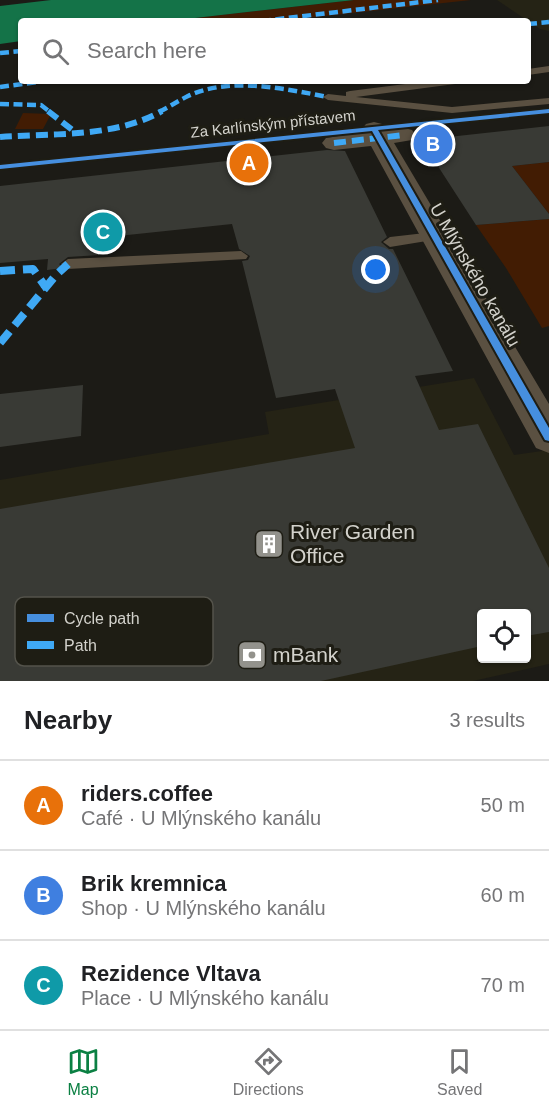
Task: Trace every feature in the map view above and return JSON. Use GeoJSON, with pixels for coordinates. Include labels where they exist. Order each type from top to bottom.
{"type":"FeatureCollection","features":[{"type":"Feature","properties":{"kind":"street","name":"U Mlýnského kanálu"},"geometry":{"type":"LineString","coordinates":[[334,143],[386,134],[434,236],[549,437]]}},
{"type":"Feature","properties":{"kind":"lane"},"geometry":{"type":"LineString","coordinates":[[531,72],[549,69]]}},
{"type":"Feature","properties":{"kind":"lane"},"geometry":{"type":"LineString","coordinates":[[431,84],[328,97],[452,110],[549,101]]}},
{"type":"Feature","properties":{"kind":"lane"},"geometry":{"type":"LineString","coordinates":[[390,242],[434,236]]}},
{"type":"Feature","properties":{"kind":"lane"},"geometry":{"type":"LineString","coordinates":[[68,264],[241,256]]}},
{"type":"Feature","properties":{"kind":"shaded area"},"geometry":{"type":"Polygon","coordinates":[[[51,0],[354,0],[195,18],[18,18],[18,41],[0,44],[0,6],[51,0]]]}},
{"type":"Feature","properties":{"kind":"shaded area"},"geometry":{"type":"Polygon","coordinates":[[[354,0],[471,0],[306,18],[195,18],[354,0]]]}},
{"type":"Feature","properties":{"kind":"shaded area"},"geometry":{"type":"Polygon","coordinates":[[[497,0],[549,0],[549,31],[540,29],[531,23],[531,18],[524,18],[497,0]]]}},
{"type":"Feature","properties":{"kind":"shaded area"},"geometry":{"type":"Polygon","coordinates":[[[23,113],[51,114],[43,129],[15,129],[23,113]]]}},
{"type":"Feature","properties":{"kind":"shaded area"},"geometry":{"type":"Polygon","coordinates":[[[549,162],[549,214],[512,166],[549,162]]]}},
{"type":"Feature","properties":{"kind":"shaded area"},"geometry":{"type":"Polygon","coordinates":[[[549,219],[549,326],[542,328],[506,268],[476,225],[549,219]]]}},
{"type":"Feature","properties":{"kind":"shaded area","name":"River Garden Office"},"geometry":{"type":"Polygon","coordinates":[[[474,378],[514,455],[549,450],[549,664],[473,681],[0,681],[0,480],[269,434],[265,412],[474,378]]]}},
{"type":"Feature","properties":{"kind":"building"},"geometry":{"type":"Polygon","coordinates":[[[549,126],[549,162],[512,166],[549,214],[549,219],[476,225],[421,140],[549,126]]]}},
{"type":"Feature","properties":{"kind":"building","name":"River Garden Office"},"geometry":{"type":"Polygon","coordinates":[[[327,150],[345,151],[387,237],[381,242],[389,249],[393,249],[453,371],[415,376],[439,430],[478,424],[549,568],[549,632],[531,635],[531,609],[477,609],[477,647],[321,681],[0,681],[0,509],[355,448],[335,389],[276,398],[242,261],[248,260],[250,256],[239,249],[232,224],[99,238],[99,255],[68,257],[59,264],[63,268],[47,270],[48,259],[0,263],[0,186],[327,150]]]}},
{"type":"Feature","properties":{"kind":"building"},"geometry":{"type":"Polygon","coordinates":[[[83,385],[81,436],[0,447],[0,394],[83,385]]]}},
{"type":"Feature","properties":{"kind":"marked path"},"geometry":{"type":"LineString","coordinates":[[287,18],[438,0]]}},
{"type":"Feature","properties":{"kind":"marked path"},"geometry":{"type":"LineString","coordinates":[[531,24],[549,22]]}},
{"type":"Feature","properties":{"kind":"marked path"},"geometry":{"type":"LineString","coordinates":[[0,53],[18,51]]}},
{"type":"Feature","properties":{"kind":"marked path"},"geometry":{"type":"LineString","coordinates":[[0,87],[23,84]]}},
{"type":"Feature","properties":{"kind":"marked path"},"geometry":{"type":"LineString","coordinates":[[0,137],[122,128],[144,121],[190,95],[214,89],[260,85],[328,97]]}},
{"type":"Feature","properties":{"kind":"marked path"},"geometry":{"type":"LineString","coordinates":[[0,104],[41,105],[75,132]]}},
{"type":"Feature","properties":{"kind":"marked path"},"geometry":{"type":"LineString","coordinates":[[334,143],[404,135]]}},
{"type":"Feature","properties":{"kind":"marked path"},"geometry":{"type":"LineString","coordinates":[[0,343],[56,275],[68,264]]}},
{"type":"Feature","properties":{"kind":"marked path"},"geometry":{"type":"LineString","coordinates":[[0,271],[33,269],[47,289]]}},
{"type":"Feature","properties":{"kind":"cycle path","name":"Za Karlínským přístavem"},"geometry":{"type":"LineString","coordinates":[[0,167],[549,111]]}},
{"type":"Feature","properties":{"kind":"cycle path"},"geometry":{"type":"LineString","coordinates":[[374,129],[549,437]]}},
{"type":"Feature","properties":{"kind":"place","name":"Brik kremnica"},"geometry":{"type":"Point","coordinates":[433,144]}},
{"type":"Feature","properties":{"kind":"place","name":"riders.coffee"},"geometry":{"type":"Point","coordinates":[249,163]}},
{"type":"Feature","properties":{"kind":"place","name":"Rezidence Vltava"},"geometry":{"type":"Point","coordinates":[103,232]}},
{"type":"Feature","properties":{"kind":"place","name":"River Garden Office"},"geometry":{"type":"Point","coordinates":[269,544]}},
{"type":"Feature","properties":{"kind":"place","name":"mBank"},"geometry":{"type":"Point","coordinates":[252,655]}}]}
